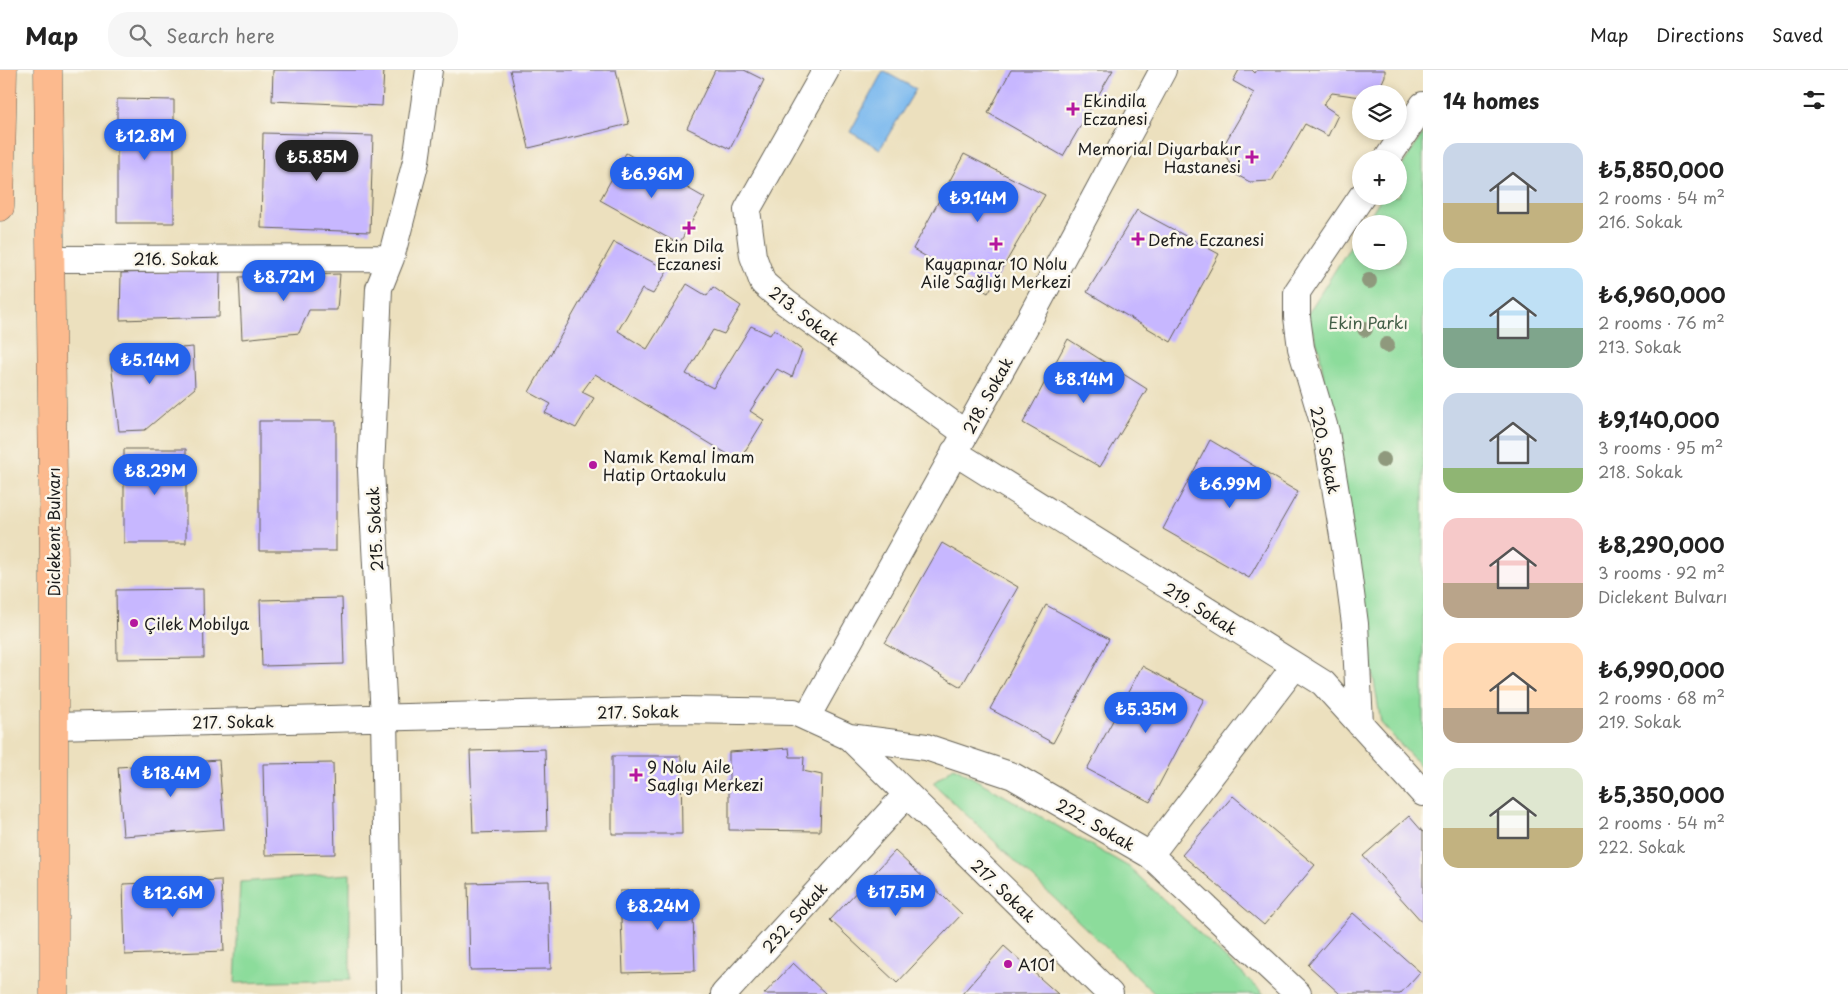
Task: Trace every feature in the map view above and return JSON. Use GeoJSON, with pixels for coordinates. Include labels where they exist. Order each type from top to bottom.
{"type":"FeatureCollection","features":[{"type":"Feature","properties":{"kind":"main road"},"geometry":{"type":"LineString","coordinates":[[0,207],[3,70]]}},
{"type":"Feature","properties":{"kind":"main road","name":"Diclekent Bulvarı"},"geometry":{"type":"LineString","coordinates":[[48,70],[54,726],[54,994]]}},
{"type":"Feature","properties":{"kind":"street","name":"215. Sokak"},"geometry":{"type":"LineString","coordinates":[[389,994],[384,717],[371,470],[379,288],[391,258],[416,160],[429,70]]}},
{"type":"Feature","properties":{"kind":"street","name":"213. Sokak"},"geometry":{"type":"LineString","coordinates":[[826,70],[747,210],[753,256],[763,283],[960,443]]}},
{"type":"Feature","properties":{"kind":"street","name":"218. Sokak"},"geometry":{"type":"LineString","coordinates":[[807,717],[960,443],[1163,70]]}},
{"type":"Feature","properties":{"kind":"street"},"geometry":{"type":"LineString","coordinates":[[1393,150],[1423,105]]}},
{"type":"Feature","properties":{"kind":"street","name":"220. Sokak"},"geometry":{"type":"LineString","coordinates":[[1356,205],[1297,292],[1297,317],[1301,348],[1326,432],[1345,548],[1355,624],[1360,724]]}},
{"type":"Feature","properties":{"kind":"street","name":"216. Sokak"},"geometry":{"type":"LineString","coordinates":[[50,259],[391,258]]}},
{"type":"Feature","properties":{"kind":"street","name":"219. Sokak"},"geometry":{"type":"LineString","coordinates":[[960,443],[1323,683],[1423,793]]}},
{"type":"Feature","properties":{"kind":"street"},"geometry":{"type":"LineString","coordinates":[[1150,855],[1295,666]]}},
{"type":"Feature","properties":{"kind":"street","name":"217. Sokak"},"geometry":{"type":"LineString","coordinates":[[54,726],[681,710],[794,712],[849,737],[1110,994]]}},
{"type":"Feature","properties":{"kind":"street","name":"222. Sokak"},"geometry":{"type":"LineString","coordinates":[[849,737],[926,747],[1013,776],[1150,855],[1298,994]]}},
{"type":"Feature","properties":{"kind":"street","name":"232. Sokak"},"geometry":{"type":"LineString","coordinates":[[724,994],[906,795]]}},
{"type":"Feature","properties":{"kind":"green space","name":"Ekin Parkı"},"geometry":{"type":"Polygon","coordinates":[[[1423,133],[1423,769],[1381,723],[1319,349],[1307,315],[1352,243],[1352,270],[1407,270],[1407,215],[1370,215],[1377,205],[1407,205],[1407,158],[1423,133]]]}},
{"type":"Feature","properties":{"kind":"green space"},"geometry":{"type":"Polygon","coordinates":[[[954,767],[1129,867],[1264,994],[1155,994],[933,783],[954,767]]]}},
{"type":"Feature","properties":{"kind":"green space"},"geometry":{"type":"Polygon","coordinates":[[[350,874],[350,980],[235,983],[240,882],[350,874]]]}},
{"type":"Feature","properties":{"kind":"water"},"geometry":{"type":"Polygon","coordinates":[[[883,71],[916,89],[880,149],[850,132],[883,71]]]}},
{"type":"Feature","properties":{"kind":"building"},"geometry":{"type":"Polygon","coordinates":[[[273,70],[384,70],[382,106],[272,101],[273,70]]]}},
{"type":"Feature","properties":{"kind":"building"},"geometry":{"type":"Polygon","coordinates":[[[510,70],[616,70],[629,124],[529,148],[510,70]]]}},
{"type":"Feature","properties":{"kind":"building"},"geometry":{"type":"Polygon","coordinates":[[[715,70],[744,70],[764,80],[730,149],[687,128],[715,70]]]}},
{"type":"Feature","properties":{"kind":"building"},"geometry":{"type":"Polygon","coordinates":[[[1011,70],[1113,70],[1063,156],[988,113],[1011,70]]]}},
{"type":"Feature","properties":{"kind":"building"},"geometry":{"type":"Polygon","coordinates":[[[1239,70],[1252,70],[1255,73],[1257,70],[1385,70],[1385,76],[1381,85],[1352,85],[1352,96],[1332,93],[1323,105],[1338,115],[1328,136],[1305,124],[1272,181],[1250,182],[1235,174],[1222,148],[1254,93],[1233,81],[1239,70]]]}},
{"type":"Feature","properties":{"kind":"building"},"geometry":{"type":"Polygon","coordinates":[[[117,99],[174,100],[174,223],[117,223],[117,99]]]}},
{"type":"Feature","properties":{"kind":"building"},"geometry":{"type":"Polygon","coordinates":[[[263,133],[373,136],[370,232],[261,228],[263,133]]]}},
{"type":"Feature","properties":{"kind":"building"},"geometry":{"type":"Polygon","coordinates":[[[626,153],[705,198],[679,244],[600,200],[626,153]]]}},
{"type":"Feature","properties":{"kind":"building"},"geometry":{"type":"Polygon","coordinates":[[[964,154],[1045,195],[988,293],[913,249],[964,154]]]}},
{"type":"Feature","properties":{"kind":"building"},"geometry":{"type":"Polygon","coordinates":[[[1137,210],[1219,254],[1171,342],[1087,292],[1137,210]]]}},
{"type":"Feature","properties":{"kind":"building"},"geometry":{"type":"Polygon","coordinates":[[[614,242],[668,270],[653,294],[642,289],[618,331],[647,349],[687,284],[707,296],[713,287],[741,306],[724,334],[713,330],[686,374],[713,388],[751,326],[770,335],[774,329],[802,350],[792,377],[777,369],[750,411],[764,420],[739,461],[595,374],[582,392],[594,398],[576,428],[545,413],[551,404],[529,392],[614,242]]]}},
{"type":"Feature","properties":{"kind":"building"},"geometry":{"type":"Polygon","coordinates":[[[220,270],[219,317],[120,320],[121,273],[220,270]]]}},
{"type":"Feature","properties":{"kind":"building"},"geometry":{"type":"Polygon","coordinates":[[[340,274],[337,310],[309,310],[299,333],[242,339],[239,277],[340,274]]]}},
{"type":"Feature","properties":{"kind":"building"},"geometry":{"type":"Polygon","coordinates":[[[1068,339],[1147,389],[1100,467],[1023,423],[1068,339]]]}},
{"type":"Feature","properties":{"kind":"building"},"geometry":{"type":"Polygon","coordinates":[[[193,347],[195,388],[145,430],[119,431],[110,354],[193,347]]]}},
{"type":"Feature","properties":{"kind":"building"},"geometry":{"type":"Polygon","coordinates":[[[259,421],[336,421],[336,551],[259,551],[259,421]]]}},
{"type":"Feature","properties":{"kind":"building"},"geometry":{"type":"Polygon","coordinates":[[[1210,440],[1298,492],[1249,578],[1163,529],[1210,440]]]}},
{"type":"Feature","properties":{"kind":"building"},"geometry":{"type":"Polygon","coordinates":[[[124,449],[186,449],[186,543],[124,543],[124,449]]]}},
{"type":"Feature","properties":{"kind":"building"},"geometry":{"type":"Polygon","coordinates":[[[942,543],[1018,587],[961,687],[885,643],[942,543]]]}},
{"type":"Feature","properties":{"kind":"building"},"geometry":{"type":"Polygon","coordinates":[[[203,589],[204,658],[117,659],[116,590],[203,589]]]}},
{"type":"Feature","properties":{"kind":"building"},"geometry":{"type":"Polygon","coordinates":[[[342,598],[344,664],[262,666],[260,600],[342,598]]]}},
{"type":"Feature","properties":{"kind":"building"},"geometry":{"type":"Polygon","coordinates":[[[1046,605],[1109,639],[1053,743],[990,709],[1046,605]]]}},
{"type":"Feature","properties":{"kind":"building"},"geometry":{"type":"Polygon","coordinates":[[[1142,666],[1204,699],[1150,802],[1087,769],[1142,666]]]}},
{"type":"Feature","properties":{"kind":"building"},"geometry":{"type":"Polygon","coordinates":[[[789,748],[790,757],[804,757],[803,771],[822,775],[820,831],[729,830],[729,752],[789,748]]]}},
{"type":"Feature","properties":{"kind":"building"},"geometry":{"type":"Polygon","coordinates":[[[545,749],[547,831],[473,833],[470,751],[545,749]]]}},
{"type":"Feature","properties":{"kind":"building"},"geometry":{"type":"Polygon","coordinates":[[[612,756],[681,756],[682,834],[612,834],[612,756]]]}},
{"type":"Feature","properties":{"kind":"building"},"geometry":{"type":"Polygon","coordinates":[[[219,760],[224,829],[123,836],[118,767],[219,760]]]}},
{"type":"Feature","properties":{"kind":"building"},"geometry":{"type":"Polygon","coordinates":[[[333,763],[335,854],[265,855],[263,764],[333,763]]]}},
{"type":"Feature","properties":{"kind":"building"},"geometry":{"type":"Polygon","coordinates":[[[1233,796],[1315,865],[1264,925],[1182,855],[1233,796]]]}},
{"type":"Feature","properties":{"kind":"building"},"geometry":{"type":"Polygon","coordinates":[[[1409,816],[1423,832],[1423,923],[1363,856],[1409,816]]]}},
{"type":"Feature","properties":{"kind":"building"},"geometry":{"type":"Polygon","coordinates":[[[895,851],[962,914],[897,983],[830,920],[895,851]]]}},
{"type":"Feature","properties":{"kind":"building"},"geometry":{"type":"Polygon","coordinates":[[[221,880],[224,951],[125,955],[123,884],[221,880]]]}},
{"type":"Feature","properties":{"kind":"building"},"geometry":{"type":"Polygon","coordinates":[[[549,881],[551,969],[470,970],[468,883],[549,881]]]}},
{"type":"Feature","properties":{"kind":"building"},"geometry":{"type":"Polygon","coordinates":[[[692,889],[695,971],[623,973],[620,891],[692,889]]]}},
{"type":"Feature","properties":{"kind":"building"},"geometry":{"type":"Polygon","coordinates":[[[1353,913],[1420,972],[1400,994],[1340,994],[1308,965],[1353,913]]]}},
{"type":"Feature","properties":{"kind":"building"},"geometry":{"type":"Polygon","coordinates":[[[1004,946],[1058,994],[962,994],[1004,946]]]}},
{"type":"Feature","properties":{"kind":"building"},"geometry":{"type":"Polygon","coordinates":[[[793,963],[826,994],[764,994],[793,963]]]}},
{"type":"Feature","properties":{"kind":"place","name":"Ekindila Eczanesi"},"geometry":{"type":"Point","coordinates":[1073,109]}},
{"type":"Feature","properties":{"kind":"place","name":"Memorial Diyarbakır Hastanesi"},"geometry":{"type":"Point","coordinates":[1252,157]}},
{"type":"Feature","properties":{"kind":"place","name":"Ekin Dila Eczanesi"},"geometry":{"type":"Point","coordinates":[689,228]}},
{"type":"Feature","properties":{"kind":"place","name":"Defne Eczanesi"},"geometry":{"type":"Point","coordinates":[1138,239]}},
{"type":"Feature","properties":{"kind":"place","name":"Kayapınar 10 Nolu Aile Sağlığı Merkezi"},"geometry":{"type":"Point","coordinates":[996,244]}},
{"type":"Feature","properties":{"kind":"place","name":"Namık Kemal İmam Hatip Ortaokulu"},"geometry":{"type":"Point","coordinates":[593,465]}},
{"type":"Feature","properties":{"kind":"place","name":"Çilek Mobilya"},"geometry":{"type":"Point","coordinates":[134,623]}},
{"type":"Feature","properties":{"kind":"place","name":"9 Nolu Aile Saglıgı Merkezi"},"geometry":{"type":"Point","coordinates":[636,775]}},
{"type":"Feature","properties":{"kind":"place","name":"A101"},"geometry":{"type":"Point","coordinates":[1008,964]}}]}
